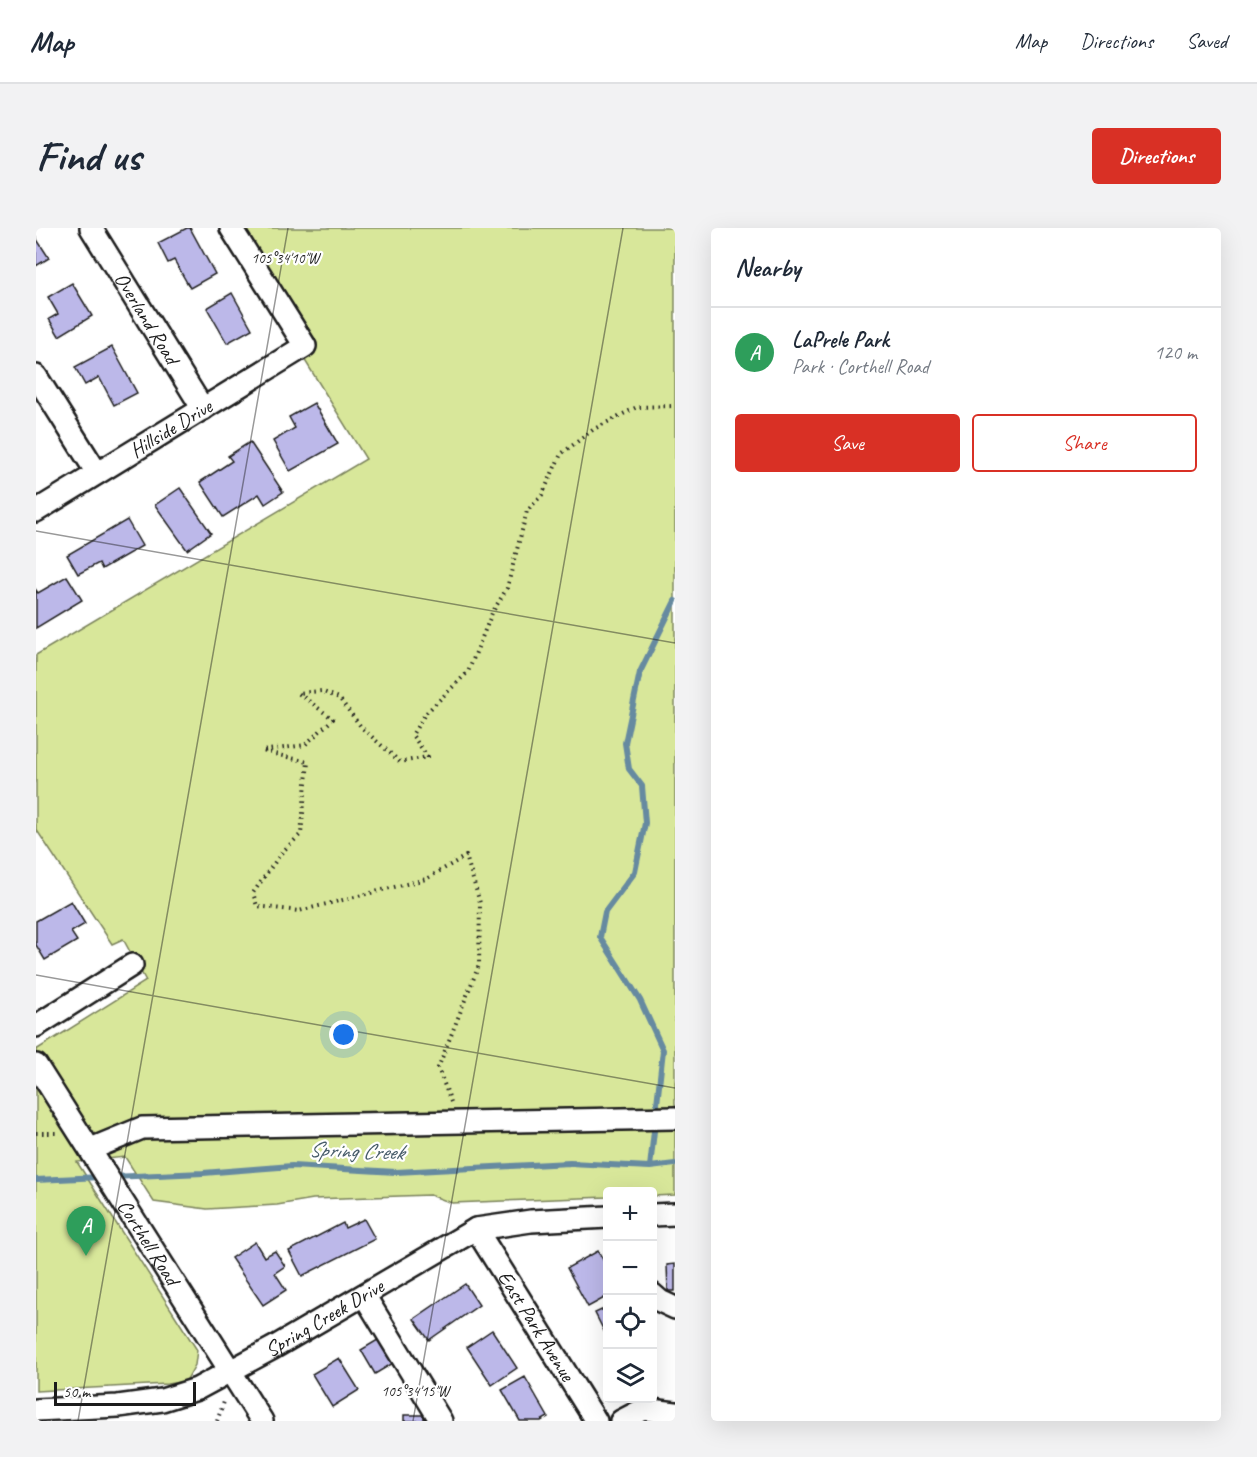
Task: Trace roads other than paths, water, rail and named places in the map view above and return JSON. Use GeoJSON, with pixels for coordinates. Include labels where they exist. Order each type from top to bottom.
{"type":"FeatureCollection","features":[{"type":"Feature","properties":{"kind":"street","name":"Overland Road"},"geometry":{"type":"LineString","coordinates":[[91,228],[203,409]]}},
{"type":"Feature","properties":{"kind":"street","name":"Hillside Drive"},"geometry":{"type":"LineString","coordinates":[[36,511],[305,346],[231,228]]}},
{"type":"Feature","properties":{"kind":"street"},"geometry":{"type":"LineString","coordinates":[[36,376],[97,473]]}},
{"type":"Feature","properties":{"kind":"street"},"geometry":{"type":"LineString","coordinates":[[36,1026],[132,965]]}},
{"type":"Feature","properties":{"kind":"street","name":"Corthell Road"},"geometry":{"type":"LineString","coordinates":[[36,1065],[261,1421]]}},
{"type":"Feature","properties":{"kind":"street"},"geometry":{"type":"LineString","coordinates":[[91,1149],[142,1128],[472,1120],[675,1118]]}},
{"type":"Feature","properties":{"kind":"street"},"geometry":{"type":"LineString","coordinates":[[657,1215],[675,1214]]}},
{"type":"Feature","properties":{"kind":"street","name":"Spring Creek Drive"},"geometry":{"type":"LineString","coordinates":[[36,1410],[118,1406],[162,1400],[197,1389],[477,1229],[531,1221],[603,1220]]}},
{"type":"Feature","properties":{"kind":"street","name":"East Park Avenue"},"geometry":{"type":"LineString","coordinates":[[477,1229],[596,1421]]}},
{"type":"Feature","properties":{"kind":"street"},"geometry":{"type":"LineString","coordinates":[[364,1295],[441,1421]]}},
{"type":"Feature","properties":{"kind":"street"},"geometry":{"type":"LineString","coordinates":[[653,1295],[675,1308]]}},
{"type":"Feature","properties":{"kind":"street"},"geometry":{"type":"LineString","coordinates":[[621,1421],[644,1409],[675,1413]]}},
{"type":"Feature","properties":{"kind":"waterway"},"geometry":{"type":"LineString","coordinates":[[650,1167],[663,1050],[640,1000],[600,937],[605,912],[635,872],[645,823],[642,786],[629,769],[625,743],[640,672],[675,601]]}},
{"type":"Feature","properties":{"kind":"waterway","name":"Spring Creek"},"geometry":{"type":"LineString","coordinates":[[112,1177],[292,1166],[396,1172],[570,1163],[650,1167],[675,1164]]}},
{"type":"Feature","properties":{"kind":"waterway","name":"Spring Creek"},"geometry":{"type":"LineString","coordinates":[[36,1180],[101,1177]]}},
{"type":"Feature","properties":{"kind":"place","name":"LaPrele Park"},"geometry":{"type":"Point","coordinates":[86,1256]}}]}
